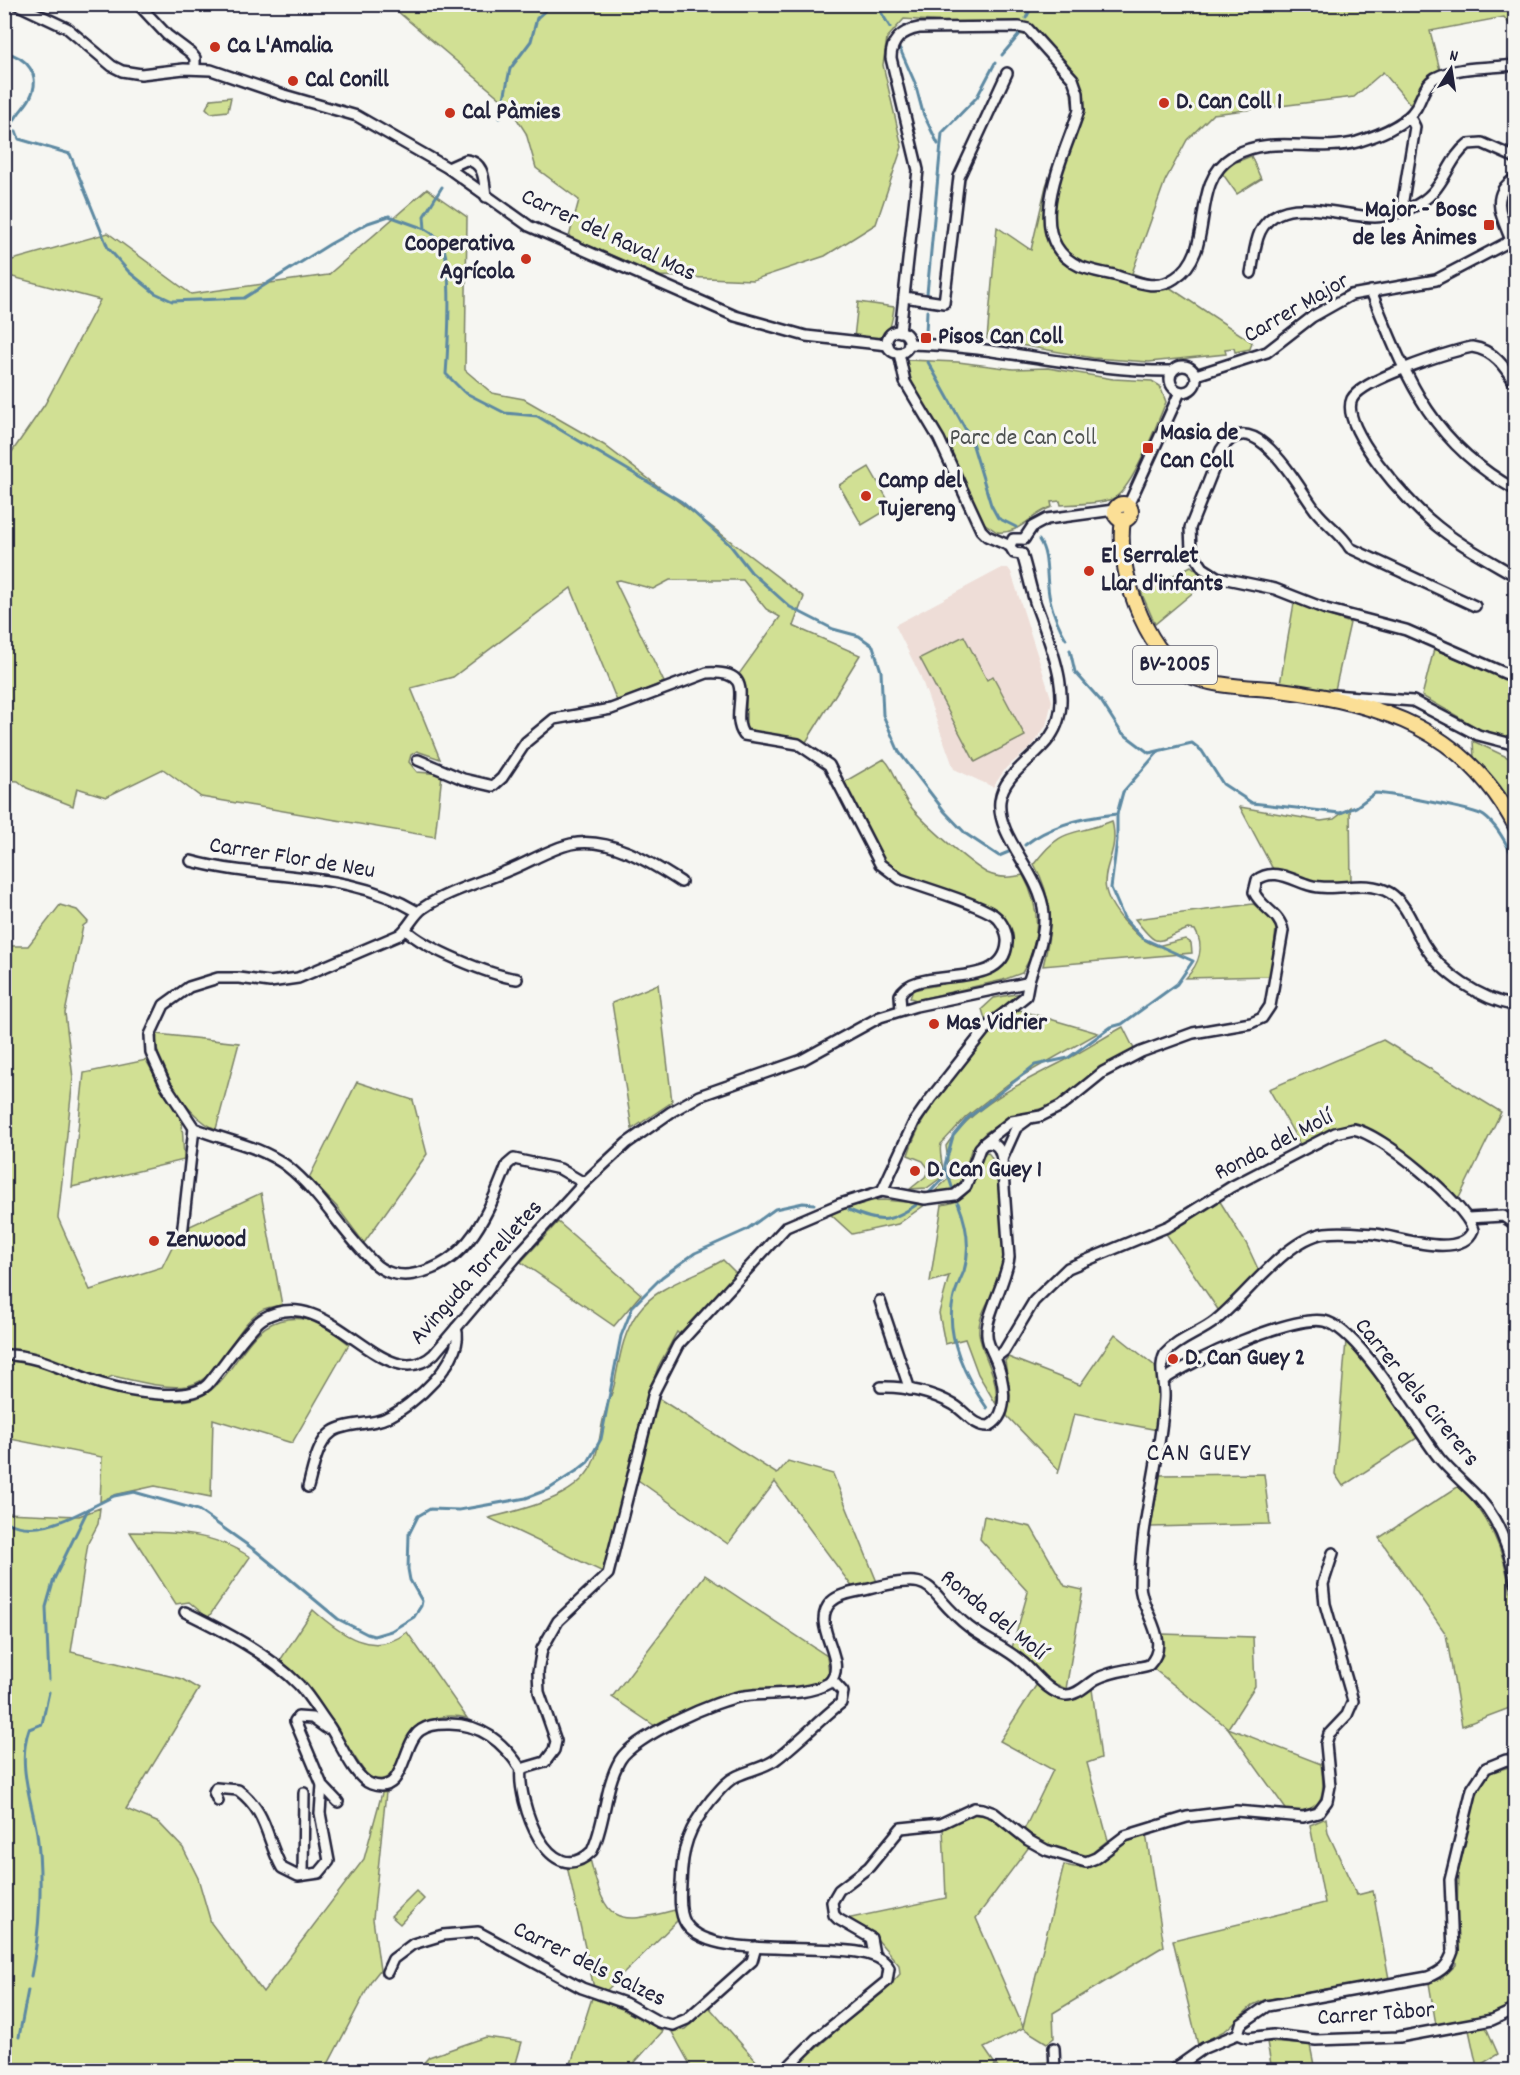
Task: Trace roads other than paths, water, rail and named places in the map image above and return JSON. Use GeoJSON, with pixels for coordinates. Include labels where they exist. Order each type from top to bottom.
{"type":"FeatureCollection","features":[{"type":"Feature","properties":{"kind":"main road","name":"BV-2005"},"geometry":{"type":"LineString","coordinates":[[1122,512],[1124,569],[1132,594],[1151,632],[1179,669],[1204,680],[1319,697],[1402,719],[1451,746],[1480,773],[1515,827]]}},
{"type":"Feature","properties":{"kind":"street","name":"Carrer del Raval Mas"},"geometry":{"type":"LineString","coordinates":[[16,4],[67,28],[112,66],[122,71],[141,74],[195,69],[228,75],[277,93],[357,116],[448,168],[516,218],[542,232],[735,316],[806,336],[888,345]]}},
{"type":"Feature","properties":{"kind":"street"},"geometry":{"type":"LineString","coordinates":[[138,4],[167,35],[191,53],[195,58],[195,69]]}},
{"type":"Feature","properties":{"kind":"street"},"geometry":{"type":"LineString","coordinates":[[900,332],[918,170],[891,51],[899,36],[919,28],[1024,27],[1036,34],[1070,75],[1078,93],[1079,110],[1052,192],[1048,224],[1057,244],[1071,260],[1080,266],[1154,286],[1170,282],[1181,274],[1196,253],[1209,182],[1226,161],[1239,153],[1259,147],[1332,147],[1349,144],[1381,133],[1405,118],[1414,111],[1426,87],[1435,79],[1454,73],[1515,65]]}},
{"type":"Feature","properties":{"kind":"street"},"geometry":{"type":"LineString","coordinates":[[904,297],[944,303],[959,177],[1008,73]]}},
{"type":"Feature","properties":{"kind":"street"},"geometry":{"type":"LineString","coordinates":[[1405,118],[1412,121],[1415,127],[1403,200],[1404,205],[1409,208]]}},
{"type":"Feature","properties":{"kind":"street"},"geometry":{"type":"LineString","coordinates":[[1251,273],[1260,232],[1267,222],[1284,211],[1299,208],[1377,217],[1409,208],[1434,192],[1468,144],[1482,143],[1515,158]]}},
{"type":"Feature","properties":{"kind":"street"},"geometry":{"type":"LineString","coordinates":[[448,168],[466,160],[476,164],[482,170],[486,197]]}},
{"type":"Feature","properties":{"kind":"street"},"geometry":{"type":"LineString","coordinates":[[1513,239],[1499,210],[1498,201],[1503,188],[1515,178]]}},
{"type":"Feature","properties":{"kind":"street","name":"Carrer Major"},"geometry":{"type":"LineString","coordinates":[[1196,375],[1267,352],[1312,317],[1351,295],[1436,280],[1513,239]]}},
{"type":"Feature","properties":{"kind":"street"},"geometry":{"type":"LineString","coordinates":[[1371,291],[1403,369],[1426,410],[1453,442],[1488,473],[1515,490]]}},
{"type":"Feature","properties":{"kind":"street"},"geometry":{"type":"LineString","coordinates":[[900,332],[906,335],[909,344],[905,351],[898,353],[892,351],[888,345],[891,335],[900,332]]}},
{"type":"Feature","properties":{"kind":"street"},"geometry":{"type":"LineString","coordinates":[[909,344],[948,345],[1119,369],[1172,371],[1185,366],[1196,375],[1194,388],[1180,392],[1171,384],[1172,371]]}},
{"type":"Feature","properties":{"kind":"street"},"geometry":{"type":"LineString","coordinates":[[1515,385],[1498,360],[1490,353],[1472,347],[1403,369],[1362,389],[1353,397],[1350,408],[1354,428],[1395,483],[1430,520],[1515,576]]}},
{"type":"Feature","properties":{"kind":"street"},"geometry":{"type":"LineString","coordinates":[[898,353],[905,382],[939,439],[981,530],[987,536],[1010,546],[1014,553],[1022,554]]}},
{"type":"Feature","properties":{"kind":"street","name":"BV-2005"},"geometry":{"type":"LineString","coordinates":[[1122,512],[1180,392]]}},
{"type":"Feature","properties":{"kind":"street"},"geometry":{"type":"LineString","coordinates":[[1475,606],[1350,548],[1345,540],[1326,525],[1263,442],[1248,435],[1236,435],[1228,440],[1218,456],[1190,528],[1191,550],[1203,568],[1217,577],[1275,589],[1326,609],[1406,630],[1515,678]]}},
{"type":"Feature","properties":{"kind":"street"},"geometry":{"type":"LineString","coordinates":[[1024,539],[1040,521],[1086,512],[1122,512]]}},
{"type":"Feature","properties":{"kind":"street"},"geometry":{"type":"LineString","coordinates":[[1010,546],[1013,538],[1024,539]]}},
{"type":"Feature","properties":{"kind":"street"},"geometry":{"type":"LineString","coordinates":[[1022,554],[1027,548],[1024,539]]}},
{"type":"Feature","properties":{"kind":"street"},"geometry":{"type":"LineString","coordinates":[[882,1191],[922,1111],[987,1027],[1026,996],[1043,936],[1044,912],[1036,884],[1003,822],[1000,801],[1006,784],[1052,735],[1060,704],[1060,682],[1056,657],[1031,589],[1022,554]]}},
{"type":"Feature","properties":{"kind":"street"},"geometry":{"type":"LineString","coordinates":[[418,760],[463,779],[493,786],[502,778],[526,742],[554,719],[611,709],[707,673],[720,672],[734,677],[741,688],[739,725],[744,735],[798,744],[829,765],[880,864],[886,871],[900,879],[989,913],[1002,924],[1007,946],[1002,960],[997,965],[977,972],[909,986],[900,995],[901,1010]]}},
{"type":"Feature","properties":{"kind":"street"},"geometry":{"type":"LineString","coordinates":[[1319,697],[1344,694],[1413,700],[1478,735],[1515,745]]}},
{"type":"Feature","properties":{"kind":"street"},"geometry":{"type":"LineString","coordinates":[[584,1183],[560,1169],[514,1159],[507,1165],[478,1228],[460,1252],[424,1272],[394,1274],[371,1261],[321,1198],[284,1164],[256,1149],[194,1128],[165,1084],[151,1053],[150,1035],[164,1005],[189,987],[218,978],[270,982],[298,978],[373,947],[406,930],[418,912],[456,891],[574,843],[603,845],[626,852],[655,865],[681,882]]}},
{"type":"Feature","properties":{"kind":"street","name":"Carrer Flor de Neu"},"geometry":{"type":"LineString","coordinates":[[191,861],[358,885],[388,896],[418,912]]}},
{"type":"Feature","properties":{"kind":"street"},"geometry":{"type":"LineString","coordinates":[[1002,1159],[1016,1128],[1032,1118],[1061,1106],[1103,1072],[1141,1052],[1193,1033],[1251,1023],[1265,1014],[1276,976],[1283,931],[1280,920],[1261,903],[1254,892],[1257,880],[1267,874],[1326,888],[1367,886],[1386,891],[1403,906],[1425,946],[1448,973],[1488,996],[1515,1006]]}},
{"type":"Feature","properties":{"kind":"street"},"geometry":{"type":"LineString","coordinates":[[406,930],[424,942],[490,973],[517,979]]}},
{"type":"Feature","properties":{"kind":"street","name":"Avinguda Torrelletes"},"geometry":{"type":"LineString","coordinates":[[4,1355],[31,1356],[103,1384],[185,1394],[199,1391],[207,1385],[261,1320],[273,1314],[290,1311],[325,1318],[384,1358],[408,1366],[425,1362],[584,1183],[637,1136],[691,1100],[802,1060],[868,1022],[901,1010],[1022,986],[1029,980]]}},
{"type":"Feature","properties":{"kind":"street"},"geometry":{"type":"LineString","coordinates":[[521,1769],[545,1762],[555,1750],[556,1741],[539,1692],[538,1672],[542,1649],[558,1621],[608,1574],[646,1418],[661,1374],[674,1352],[786,1227],[840,1204],[882,1191],[925,1199],[955,1195],[966,1186],[976,1157],[984,1144],[1012,1121],[1032,1118]]}},
{"type":"Feature","properties":{"kind":"street"},"geometry":{"type":"LineString","coordinates":[[182,1235],[194,1128]]}},
{"type":"Feature","properties":{"kind":"street","name":"Ronda del Molí"},"geometry":{"type":"LineString","coordinates":[[832,1680],[836,1668],[824,1621],[830,1603],[841,1596],[908,1580],[922,1583],[936,1591],[960,1620],[1022,1661],[1058,1693],[1071,1695],[1111,1672],[1149,1665],[1156,1655],[1159,1641],[1140,1586],[1152,1482],[1162,1434],[1164,1380],[1162,1362],[1168,1350],[1213,1323],[1235,1305],[1271,1265],[1314,1237],[1326,1233],[1353,1233],[1438,1245],[1454,1245],[1471,1235],[1473,1230],[1468,1218],[1432,1180],[1372,1136],[1360,1130],[1341,1131],[1231,1187],[1168,1226],[1068,1268],[1043,1289],[1004,1351],[995,1358]]}},
{"type":"Feature","properties":{"kind":"street"},"geometry":{"type":"LineString","coordinates":[[881,1388],[910,1390],[949,1402],[981,1425],[992,1425],[1000,1413],[1003,1398],[1002,1380],[988,1341],[987,1328],[1008,1272],[1009,1257],[1002,1159],[998,1146],[990,1142],[984,1144]]}},
{"type":"Feature","properties":{"kind":"street"},"geometry":{"type":"LineString","coordinates":[[1468,1218],[1503,1216],[1515,1225]]}},
{"type":"Feature","properties":{"kind":"street"},"geometry":{"type":"LineString","coordinates":[[880,1301],[910,1390]]}},
{"type":"Feature","properties":{"kind":"street","name":"Carrer dels Cirerers"},"geometry":{"type":"LineString","coordinates":[[1164,1380],[1188,1363],[1256,1336],[1312,1321],[1324,1321],[1336,1326],[1355,1341],[1439,1459],[1485,1505],[1505,1542],[1515,1583]]}},
{"type":"Feature","properties":{"kind":"street"},"geometry":{"type":"LineString","coordinates":[[308,1487],[319,1451],[330,1434],[343,1427],[386,1419],[426,1389],[439,1376],[458,1342],[456,1328]]}},
{"type":"Feature","properties":{"kind":"street"},"geometry":{"type":"LineString","coordinates":[[874,1954],[871,1938],[838,1919],[834,1915],[832,1902],[839,1890],[869,1867],[901,1828],[940,1824],[974,1808],[983,1809],[994,1813],[1028,1840],[1046,1850],[1086,1862],[1096,1858],[1125,1836],[1187,1816],[1236,1811],[1303,1817],[1318,1813],[1327,1801],[1330,1786],[1326,1744],[1329,1734],[1347,1715],[1353,1701],[1325,1604],[1323,1584],[1334,1553]]}},
{"type":"Feature","properties":{"kind":"street"},"geometry":{"type":"LineString","coordinates":[[184,1612],[283,1670],[306,1693],[333,1732],[360,1778],[375,1785],[393,1782],[400,1773],[420,1731],[438,1725],[470,1725],[486,1732],[510,1753],[521,1769],[522,1800],[534,1832],[556,1856],[564,1860],[580,1859],[592,1851],[607,1791],[621,1757],[638,1741],[717,1702],[744,1696],[808,1690],[826,1685],[832,1680],[843,1692],[841,1703],[787,1752],[768,1764],[736,1776],[722,1787],[693,1822],[685,1841],[680,1899],[686,1924],[696,1933],[716,1941],[756,1947],[874,1954],[888,1965],[890,1972],[887,1981],[816,2039],[785,2070]]}},
{"type":"Feature","properties":{"kind":"street"},"geometry":{"type":"LineString","coordinates":[[333,1732],[307,1716],[298,1717],[295,1721],[322,1785],[338,1802]]}},
{"type":"Feature","properties":{"kind":"street"},"geometry":{"type":"LineString","coordinates":[[1173,2070],[1204,2048],[1238,2034],[1241,2024],[1266,2007],[1416,1979],[1441,1971],[1449,1962],[1453,1951],[1450,1880],[1472,1789],[1486,1768],[1506,1760],[1515,1761]]}},
{"type":"Feature","properties":{"kind":"street"},"geometry":{"type":"LineString","coordinates":[[237,1781],[242,1794],[270,1832],[282,1868],[292,1875],[319,1873],[329,1861],[320,1813],[322,1785]]}},
{"type":"Feature","properties":{"kind":"street"},"geometry":{"type":"LineString","coordinates":[[218,1801],[214,1792],[220,1787],[234,1789],[242,1794]]}},
{"type":"Feature","properties":{"kind":"street"},"geometry":{"type":"LineString","coordinates":[[303,1875],[304,1793]]}},
{"type":"Feature","properties":{"kind":"street","name":"Carrer dels Salzes"},"geometry":{"type":"LineString","coordinates":[[387,1972],[393,1959],[413,1944],[443,1935],[478,1932],[582,1988],[626,2003],[659,2022],[673,2025],[687,2019],[752,1961],[756,1947]]}},
{"type":"Feature","properties":{"kind":"street","name":"Carrer Tàbor"},"geometry":{"type":"LineString","coordinates":[[1238,2034],[1248,2038],[1273,2035],[1309,2040],[1399,2037],[1492,2020],[1515,2009]]}},
{"type":"Feature","properties":{"kind":"street"},"geometry":{"type":"LineString","coordinates":[[1054,2048],[1055,2070]]}},
{"type":"Feature","properties":{"kind":"waterway"},"geometry":{"type":"LineString","coordinates":[[500,118],[510,69],[531,41],[537,18],[546,10],[547,4]]}},
{"type":"Feature","properties":{"kind":"waterway"},"geometry":{"type":"LineString","coordinates":[[876,4],[890,27]]}},
{"type":"Feature","properties":{"kind":"waterway"},"geometry":{"type":"LineString","coordinates":[[1026,18],[1033,4]]}},
{"type":"Feature","properties":{"kind":"waterway"},"geometry":{"type":"LineString","coordinates":[[1002,55],[1019,35]]}},
{"type":"Feature","properties":{"kind":"waterway"},"geometry":{"type":"LineString","coordinates":[[900,49],[915,83],[923,113],[938,144]]}},
{"type":"Feature","properties":{"kind":"waterway"},"geometry":{"type":"LineString","coordinates":[[4,52],[19,58],[30,68],[33,75],[33,90],[30,98],[14,121]]}},
{"type":"Feature","properties":{"kind":"waterway"},"geometry":{"type":"LineString","coordinates":[[927,294],[942,133],[977,97],[995,63]]}},
{"type":"Feature","properties":{"kind":"waterway"},"geometry":{"type":"LineString","coordinates":[[16,131],[19,139],[70,154],[108,248],[129,272],[155,293],[172,301],[244,298],[330,244],[368,223],[389,216],[425,229]]}},
{"type":"Feature","properties":{"kind":"waterway"},"geometry":{"type":"LineString","coordinates":[[442,187],[424,216],[425,229],[435,235],[442,244],[448,270],[446,374],[464,392],[505,413],[537,416],[682,502],[730,545],[751,572],[790,607],[833,629],[859,636],[873,646],[881,671],[883,715],[899,752],[945,812],[966,834],[999,856],[1011,851]]}},
{"type":"Feature","properties":{"kind":"waterway"},"geometry":{"type":"LineString","coordinates":[[926,334],[927,311]]}},
{"type":"Feature","properties":{"kind":"waterway"},"geometry":{"type":"LineString","coordinates":[[928,362],[971,439],[991,505],[998,518],[1016,527]]}},
{"type":"Feature","properties":{"kind":"waterway"},"geometry":{"type":"LineString","coordinates":[[1039,540],[1045,553],[1051,605],[1066,639]]}},
{"type":"Feature","properties":{"kind":"waterway"},"geometry":{"type":"LineString","coordinates":[[1070,650],[1075,672],[1101,701],[1121,732],[1149,753],[1192,743],[1202,751],[1223,784],[1252,803],[1340,813],[1356,807],[1375,793],[1450,806],[1477,813],[1489,820],[1516,862]]}},
{"type":"Feature","properties":{"kind":"waterway"},"geometry":{"type":"LineString","coordinates":[[1025,845],[1045,832],[1068,823],[1117,814],[1123,792],[1158,752]]}},
{"type":"Feature","properties":{"kind":"waterway"},"geometry":{"type":"LineString","coordinates":[[929,1193],[944,1177],[953,1136],[968,1118],[1035,1065],[1068,1058],[1111,1027],[1122,1024],[1177,984],[1193,961],[1142,938],[1124,918],[1111,888],[1117,840],[1117,814]]}},
{"type":"Feature","properties":{"kind":"waterway"},"geometry":{"type":"LineString","coordinates":[[946,1169],[952,1187]]}},
{"type":"Feature","properties":{"kind":"waterway"},"geometry":{"type":"LineString","coordinates":[[49,1680],[46,1607],[54,1579],[88,1509],[114,1496],[134,1492],[198,1510],[256,1551],[338,1619],[367,1634],[374,1636],[391,1631],[414,1617],[422,1601],[410,1580],[409,1534],[418,1516],[430,1509],[459,1510],[526,1498],[549,1489],[578,1470],[588,1462],[601,1439],[621,1336],[633,1306],[662,1277],[695,1253],[746,1230],[775,1209],[803,1203],[814,1204]]}},
{"type":"Feature","properties":{"kind":"waterway"},"geometry":{"type":"LineString","coordinates":[[958,1203],[966,1228],[968,1245],[964,1271],[953,1301],[952,1329],[965,1371],[987,1408]]}},
{"type":"Feature","properties":{"kind":"waterway"},"geometry":{"type":"LineString","coordinates":[[849,1210],[868,1217],[883,1219],[898,1216],[916,1205]]}},
{"type":"Feature","properties":{"kind":"waterway"},"geometry":{"type":"LineString","coordinates":[[4,1521],[26,1527],[47,1526],[88,1509]]}},
{"type":"Feature","properties":{"kind":"waterway"},"geometry":{"type":"LineString","coordinates":[[31,1976],[37,1941],[40,1868],[37,1833],[26,1781],[24,1755],[29,1729],[42,1724],[49,1692]]}},
{"type":"Feature","properties":{"kind":"waterway"},"geometry":{"type":"LineString","coordinates":[[19,2037],[28,1990]]}},
{"type":"Feature","properties":{"kind":"place","name":"Ca L'Amalia"},"geometry":{"type":"Point","coordinates":[215,47]}},
{"type":"Feature","properties":{"kind":"place","name":"Cal Conill"},"geometry":{"type":"Point","coordinates":[293,81]}},
{"type":"Feature","properties":{"kind":"place","name":"D. Can Coll 1"},"geometry":{"type":"Point","coordinates":[1164,103]}},
{"type":"Feature","properties":{"kind":"place","name":"Cal Pàmies"},"geometry":{"type":"Point","coordinates":[450,113]}},
{"type":"Feature","properties":{"kind":"place","name":"Major - Bosc de les Ànimes"},"geometry":{"type":"Point","coordinates":[1489,225]}},
{"type":"Feature","properties":{"kind":"place","name":"Cooperativa Agrícola"},"geometry":{"type":"Point","coordinates":[526,259]}},
{"type":"Feature","properties":{"kind":"place","name":"Pisos Can Coll"},"geometry":{"type":"Point","coordinates":[926,338]}},
{"type":"Feature","properties":{"kind":"place","name":"Masia de Can Coll"},"geometry":{"type":"Point","coordinates":[1148,448]}},
{"type":"Feature","properties":{"kind":"place","name":"Camp del Tujereng"},"geometry":{"type":"Point","coordinates":[866,496]}},
{"type":"Feature","properties":{"kind":"place","name":"El Serralet Llar d'infants"},"geometry":{"type":"Point","coordinates":[1089,571]}},
{"type":"Feature","properties":{"kind":"place","name":"Mas Vidrier"},"geometry":{"type":"Point","coordinates":[934,1024]}},
{"type":"Feature","properties":{"kind":"place","name":"D. Can Guey 1"},"geometry":{"type":"Point","coordinates":[915,1171]}},
{"type":"Feature","properties":{"kind":"place","name":"Zenwood"},"geometry":{"type":"Point","coordinates":[154,1241]}},
{"type":"Feature","properties":{"kind":"place","name":"D. Can Guey 2"},"geometry":{"type":"Point","coordinates":[1173,1359]}},
{"type":"Feature","properties":{"kind":"district","name":"CAN GUEY"},"geometry":{"type":"Point","coordinates":[1199,1454]}},
{"type":"Feature","properties":{"kind":"park label","name":"Parc de Can Coll"},"geometry":{"type":"Point","coordinates":[1023,439]}}]}
